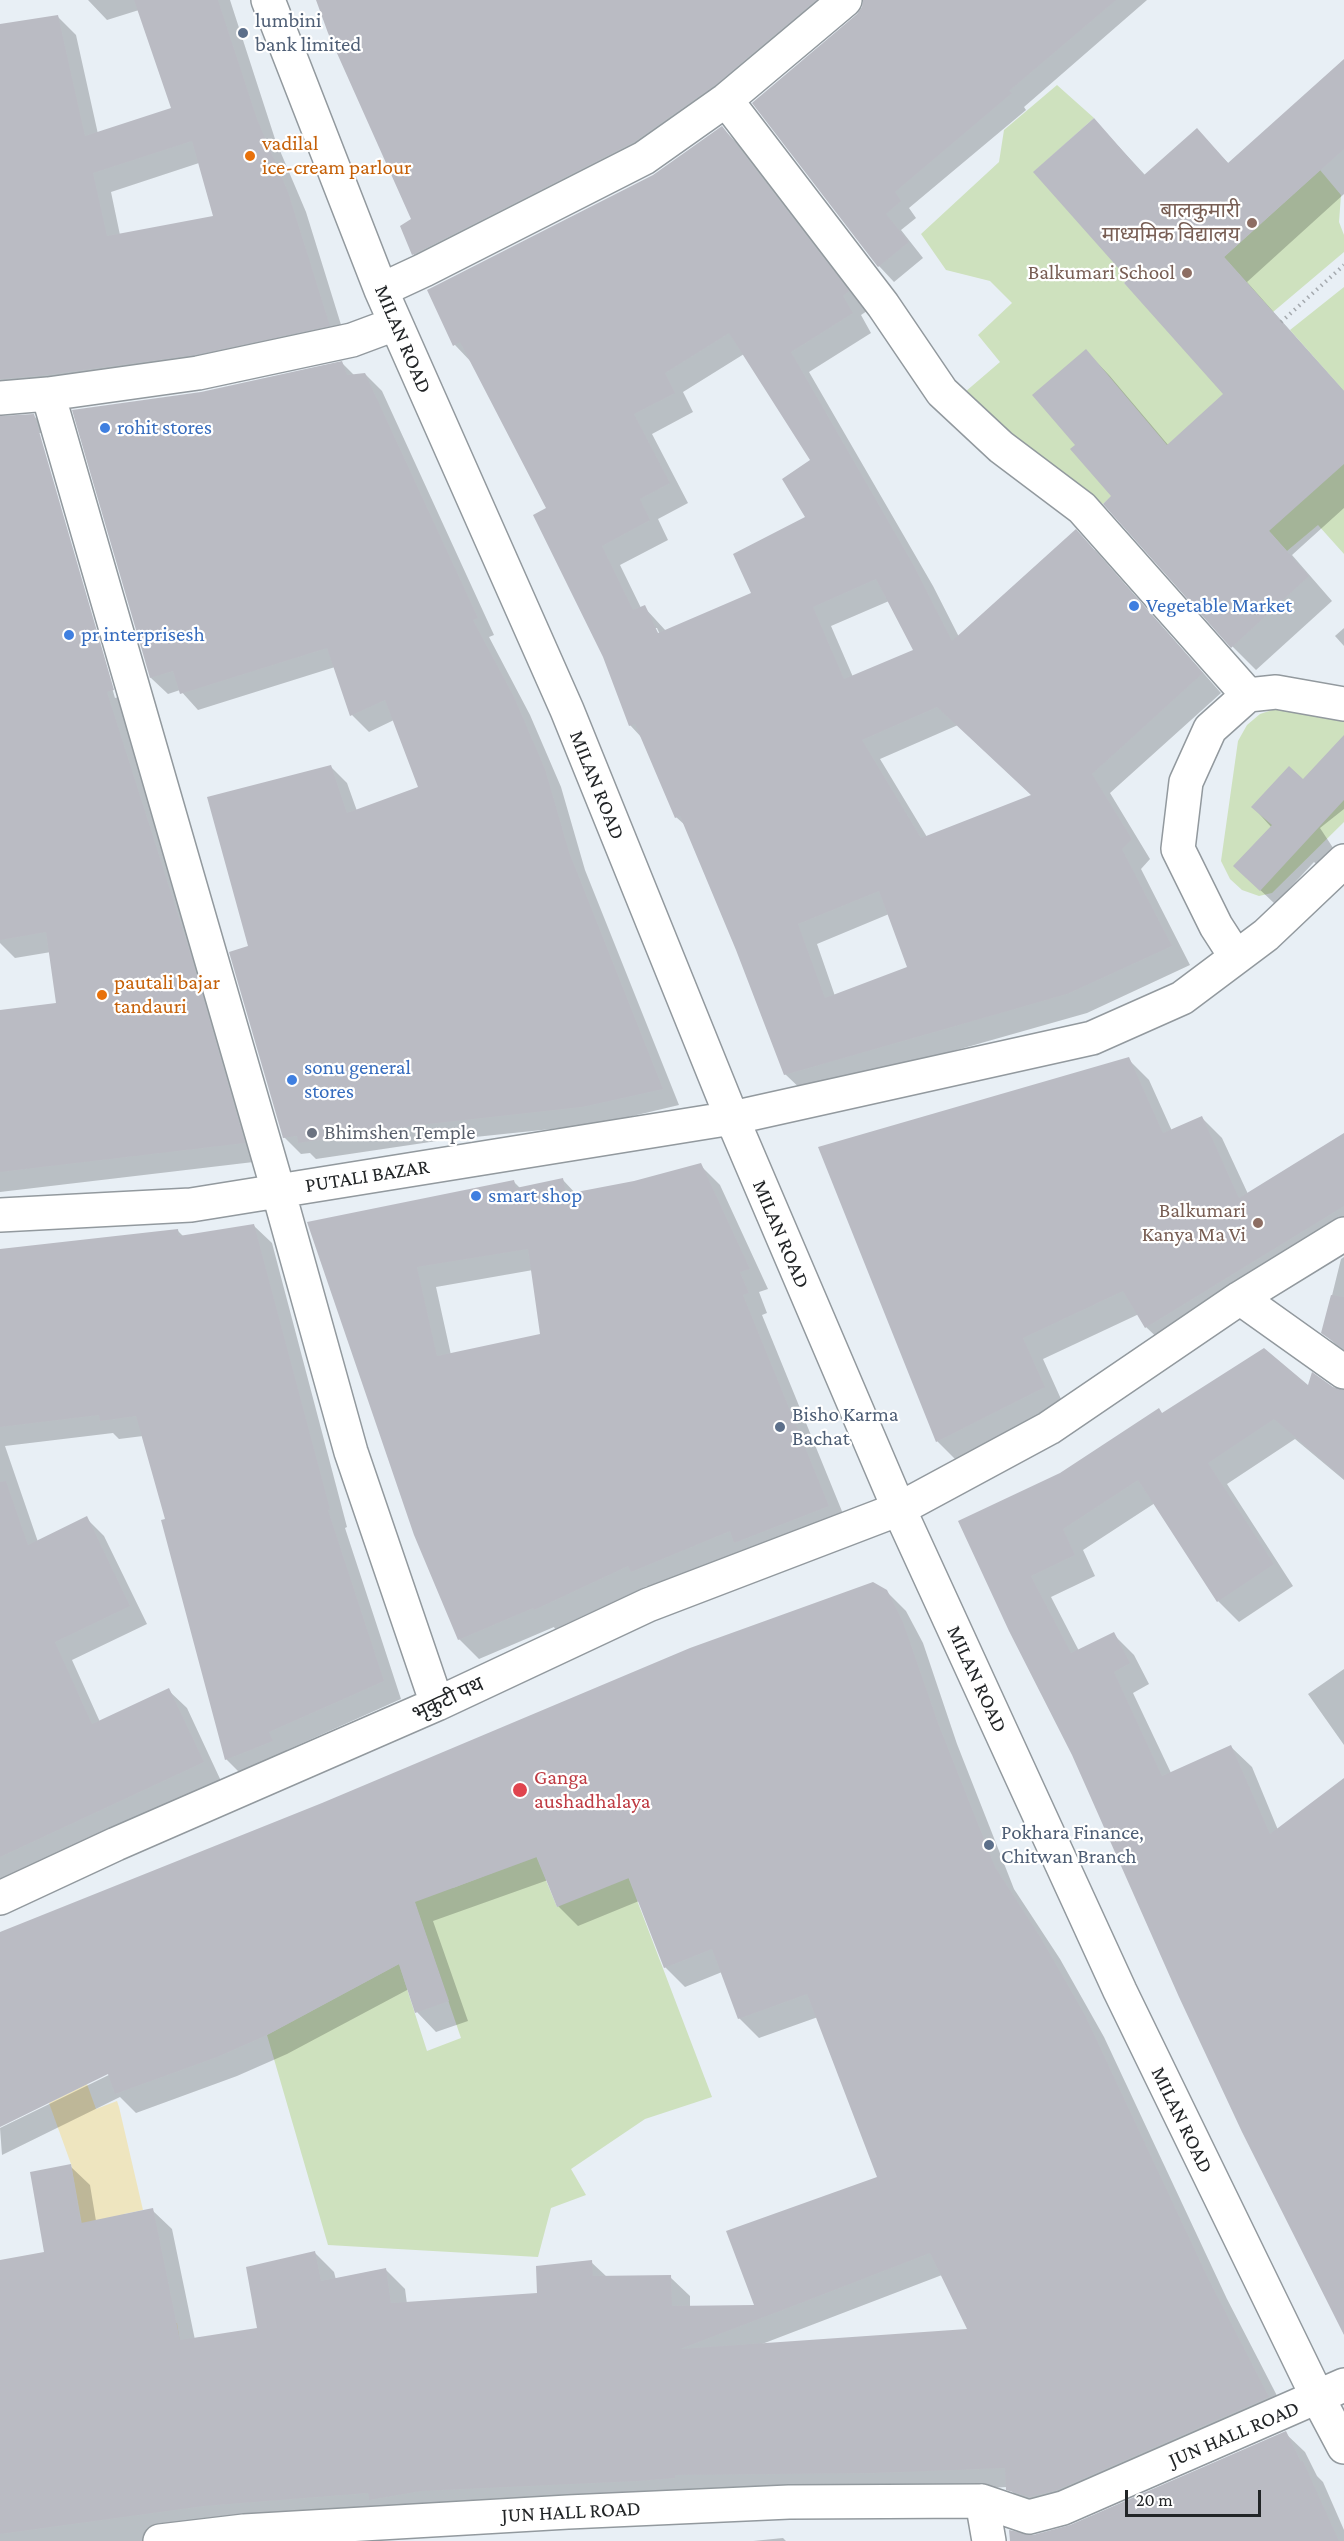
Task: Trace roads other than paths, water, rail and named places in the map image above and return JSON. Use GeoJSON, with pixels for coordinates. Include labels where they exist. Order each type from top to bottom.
{"type":"FeatureCollection","features":[{"type":"Feature","properties":{"kind":"street","name":"MILAN ROAD"},"geometry":{"type":"LineString","coordinates":[[268,0],[395,324],[567,710],[732,1118],[899,1509],[1120,1991],[1331,2391],[1344,2447]]}},
{"type":"Feature","properties":{"kind":"street"},"geometry":{"type":"LineString","coordinates":[[381,290],[644,158],[726,100],[845,0]]}},
{"type":"Feature","properties":{"kind":"street"},"geometry":{"type":"LineString","coordinates":[[726,100],[883,305],[942,392],[1001,447],[1082,508],[1248,695]]}},
{"type":"Feature","properties":{"kind":"street"},"geometry":{"type":"LineString","coordinates":[[0,398],[48,394],[198,374],[352,340],[395,324]]}},
{"type":"Feature","properties":{"kind":"street"},"geometry":{"type":"LineString","coordinates":[[48,394],[278,1190],[351,1452],[437,1704]]}},
{"type":"Feature","properties":{"kind":"street"},"geometry":{"type":"LineString","coordinates":[[1236,957],[1216,926],[1178,849],[1186,782],[1210,729],[1248,695],[1276,692],[1344,704]]}},
{"type":"Feature","properties":{"kind":"street","name":"PUTALI BAZAR"},"geometry":{"type":"LineString","coordinates":[[0,1215],[191,1205],[732,1118],[1092,1038],[1182,998],[1266,935],[1344,861]]}},
{"type":"Feature","properties":{"kind":"street","name":"भृकुटी पथ"},"geometry":{"type":"LineString","coordinates":[[0,1898],[116,1844],[437,1704],[648,1605],[899,1509],[1049,1428],[1240,1298],[1344,1234]]}},
{"type":"Feature","properties":{"kind":"street"},"geometry":{"type":"LineString","coordinates":[[1240,1298],[1344,1372]]}},
{"type":"Feature","properties":{"kind":"street","name":"JUN HALL ROAD"},"geometry":{"type":"LineString","coordinates":[[160,2541],[244,2531],[789,2502],[982,2502],[1029,2517],[1063,2508],[1331,2391]]}},
{"type":"Feature","properties":{"kind":"street"},"geometry":{"type":"LineString","coordinates":[[982,2502],[989,2541]]}},
{"type":"Feature","properties":{"kind":"place","name":"lumbini bank limited"},"geometry":{"type":"Point","coordinates":[243,33]}},
{"type":"Feature","properties":{"kind":"place","name":"vadilal ice-cream parlour"},"geometry":{"type":"Point","coordinates":[250,156]}},
{"type":"Feature","properties":{"kind":"place","name":"बालकुमारी माध्यमिक विद्यालय"},"geometry":{"type":"Point","coordinates":[1252,223]}},
{"type":"Feature","properties":{"kind":"place","name":"Balkumari School"},"geometry":{"type":"Point","coordinates":[1187,273]}},
{"type":"Feature","properties":{"kind":"place","name":"rohit stores"},"geometry":{"type":"Point","coordinates":[105,428]}},
{"type":"Feature","properties":{"kind":"place","name":"Vegetable Market"},"geometry":{"type":"Point","coordinates":[1134,606]}},
{"type":"Feature","properties":{"kind":"place","name":"pr interprisesh"},"geometry":{"type":"Point","coordinates":[69,635]}},
{"type":"Feature","properties":{"kind":"place","name":"pautali bajar tandauri"},"geometry":{"type":"Point","coordinates":[102,995]}},
{"type":"Feature","properties":{"kind":"place","name":"sonu general stores"},"geometry":{"type":"Point","coordinates":[292,1080]}},
{"type":"Feature","properties":{"kind":"place","name":"Bhimshen Temple"},"geometry":{"type":"Point","coordinates":[312,1133]}},
{"type":"Feature","properties":{"kind":"place","name":"smart shop"},"geometry":{"type":"Point","coordinates":[476,1196]}},
{"type":"Feature","properties":{"kind":"place","name":"Balkumari Kanya Ma Vi"},"geometry":{"type":"Point","coordinates":[1258,1223]}},
{"type":"Feature","properties":{"kind":"place","name":"Bisho Karma Bachat"},"geometry":{"type":"Point","coordinates":[780,1427]}},
{"type":"Feature","properties":{"kind":"place","name":"Ganga aushadhalaya"},"geometry":{"type":"Point","coordinates":[520,1790]}},
{"type":"Feature","properties":{"kind":"place","name":"Pokhara Finance, Chitwan Branch"},"geometry":{"type":"Point","coordinates":[989,1845]}}]}
